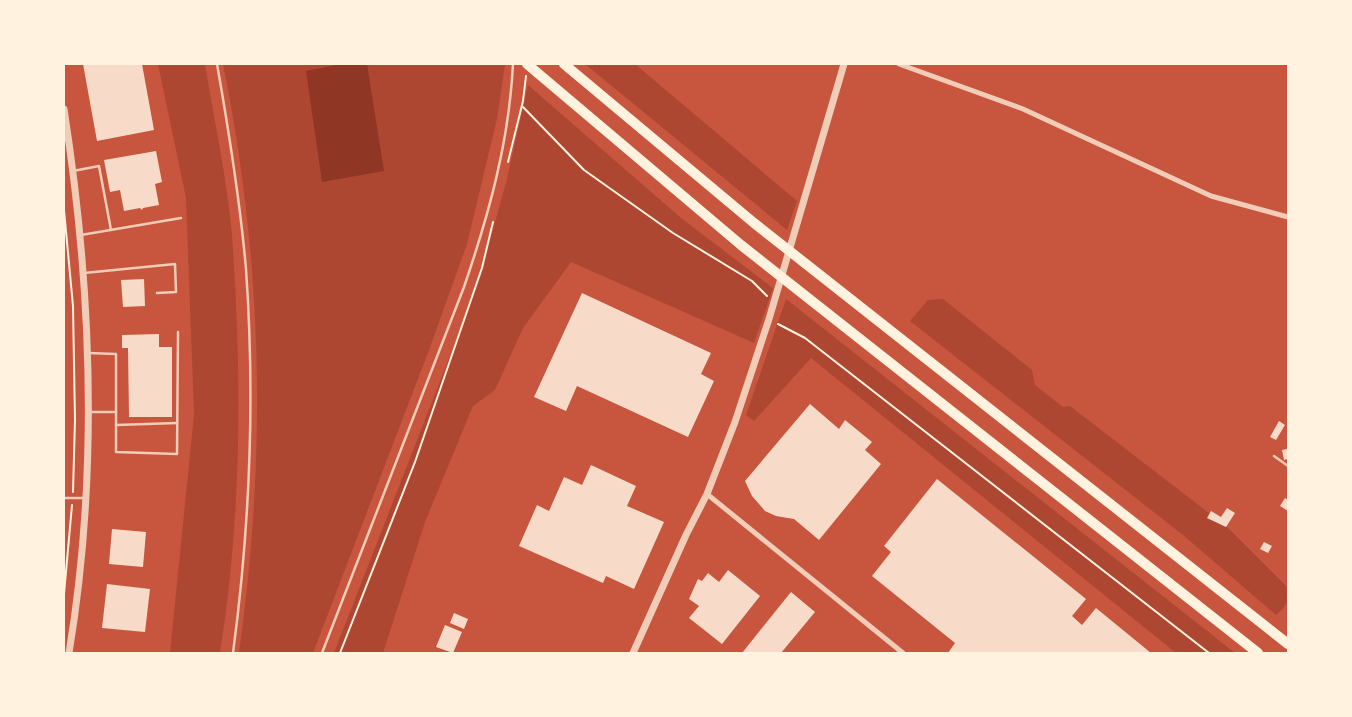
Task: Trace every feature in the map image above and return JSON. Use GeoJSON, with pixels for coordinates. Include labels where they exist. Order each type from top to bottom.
{"type":"FeatureCollection","features":[{"type":"Feature","properties":{"kind":"highway"},"geometry":{"type":"LineString","coordinates":[[564,64],[754,223],[1288,644]]}},
{"type":"Feature","properties":{"kind":"highway"},"geometry":{"type":"LineString","coordinates":[[527,68],[540,76],[741,245],[1256,652]]}},
{"type":"Feature","properties":{"kind":"street"},"geometry":{"type":"LineString","coordinates":[[633,653],[707,494],[735,422],[769,319],[844,64]]}},
{"type":"Feature","properties":{"kind":"street"},"geometry":{"type":"LineString","coordinates":[[899,64],[1023,109],[1211,196],[1288,217]]}},
{"type":"Feature","properties":{"kind":"street"},"geometry":{"type":"LineString","coordinates":[[64,109],[74,170],[81,235],[88,353],[89,412],[86,498],[69,653]]}},
{"type":"Feature","properties":{"kind":"street"},"geometry":{"type":"LineString","coordinates":[[707,494],[903,653]]}},
{"type":"Feature","properties":{"kind":"lane"},"geometry":{"type":"LineString","coordinates":[[216,64],[229,133],[244,259],[250,382],[248,500],[233,653]]}},
{"type":"Feature","properties":{"kind":"lane"},"geometry":{"type":"LineString","coordinates":[[322,653],[464,288],[483,232],[498,176],[507,128],[513,64]]}},
{"type":"Feature","properties":{"kind":"lane"},"geometry":{"type":"LineString","coordinates":[[74,170],[98,166],[111,230]]}},
{"type":"Feature","properties":{"kind":"lane"},"geometry":{"type":"LineString","coordinates":[[81,235],[181,218]]}},
{"type":"Feature","properties":{"kind":"lane"},"geometry":{"type":"LineString","coordinates":[[84,273],[175,264],[176,292],[157,293]]}},
{"type":"Feature","properties":{"kind":"lane"},"geometry":{"type":"LineString","coordinates":[[88,353],[116,354],[116,452],[177,454],[178,332]]}},
{"type":"Feature","properties":{"kind":"lane"},"geometry":{"type":"LineString","coordinates":[[89,412],[116,412]]}},
{"type":"Feature","properties":{"kind":"lane"},"geometry":{"type":"LineString","coordinates":[[116,425],[178,423]]}},
{"type":"Feature","properties":{"kind":"lane"},"geometry":{"type":"LineString","coordinates":[[1274,456],[1288,466]]}},
{"type":"Feature","properties":{"kind":"lane"},"geometry":{"type":"LineString","coordinates":[[64,498],[86,498]]}},
{"type":"Feature","properties":{"kind":"path"},"geometry":{"type":"LineString","coordinates":[[508,163],[522,106],[527,68]]}},
{"type":"Feature","properties":{"kind":"path"},"geometry":{"type":"LineString","coordinates":[[522,106],[584,170],[634,203],[673,233],[752,281],[774,302]]}},
{"type":"Feature","properties":{"kind":"path"},"geometry":{"type":"LineString","coordinates":[[64,210],[73,306],[75,420],[73,497],[64,594]]}},
{"type":"Feature","properties":{"kind":"path"},"geometry":{"type":"LineString","coordinates":[[340,653],[415,462],[482,268],[493,220]]}},
{"type":"Feature","properties":{"kind":"path"},"geometry":{"type":"LineString","coordinates":[[769,319],[805,338],[1209,653]]}},
{"type":"Feature","properties":{"kind":"shaded area"},"geometry":{"type":"Polygon","coordinates":[[[158,64],[205,64],[230,214],[237,340],[238,444],[233,549],[220,653],[170,653],[194,414],[186,198],[158,64]]]}},
{"type":"Feature","properties":{"kind":"shaded area"},"geometry":{"type":"Polygon","coordinates":[[[223,64],[505,65],[497,119],[467,244],[429,350],[313,653],[239,653],[254,504],[257,431],[256,358],[253,285],[246,211],[223,64]]]}},
{"type":"Feature","properties":{"kind":"shaded area"},"geometry":{"type":"Polygon","coordinates":[[[341,64],[367,64],[384,171],[322,182],[306,71],[341,64]]]}},
{"type":"Feature","properties":{"kind":"shaded area"},"geometry":{"type":"Polygon","coordinates":[[[585,64],[635,64],[797,201],[787,230],[585,64]]]}},
{"type":"Feature","properties":{"kind":"shaded area"},"geometry":{"type":"Polygon","coordinates":[[[528,85],[681,218],[773,288],[754,343],[571,262],[523,328],[495,390],[473,406],[425,522],[383,653],[334,653],[464,320],[487,251],[507,179],[528,85]]]}},
{"type":"Feature","properties":{"kind":"shaded area"},"geometry":{"type":"Polygon","coordinates":[[[786,299],[1235,653],[1176,653],[811,358],[754,421],[746,415],[786,299]]]}},
{"type":"Feature","properties":{"kind":"shaded area"},"geometry":{"type":"Polygon","coordinates":[[[943,299],[1032,370],[1035,385],[1063,407],[1070,406],[1227,527],[1288,588],[1287,600],[1283,609],[1276,615],[1183,535],[910,321],[928,300],[943,299]]]}},
{"type":"Feature","properties":{"kind":"building"},"geometry":{"type":"Polygon","coordinates":[[[83,64],[142,64],[154,130],[97,141],[83,64]]]}},
{"type":"Feature","properties":{"kind":"building"},"geometry":{"type":"Polygon","coordinates":[[[156,151],[162,182],[155,184],[159,205],[143,208],[142,210],[140,208],[124,211],[120,190],[110,192],[104,160],[156,151]]]}},
{"type":"Feature","properties":{"kind":"building"},"geometry":{"type":"Polygon","coordinates":[[[144,279],[145,306],[123,307],[121,280],[144,279]]]}},
{"type":"Feature","properties":{"kind":"building"},"geometry":{"type":"Polygon","coordinates":[[[582,293],[711,353],[701,374],[714,381],[688,437],[577,386],[566,411],[534,397],[582,293]]]}},
{"type":"Feature","properties":{"kind":"building"},"geometry":{"type":"Polygon","coordinates":[[[159,334],[159,347],[172,347],[172,417],[129,417],[128,348],[122,348],[122,335],[159,334]]]}},
{"type":"Feature","properties":{"kind":"building"},"geometry":{"type":"Polygon","coordinates":[[[810,404],[839,429],[845,420],[872,442],[865,450],[881,464],[819,540],[794,519],[776,516],[765,511],[752,496],[745,481],[810,404]]]}},
{"type":"Feature","properties":{"kind":"building"},"geometry":{"type":"Polygon","coordinates":[[[1279,421],[1285,425],[1276,440],[1270,437],[1279,421]]]}},
{"type":"Feature","properties":{"kind":"building"},"geometry":{"type":"Polygon","coordinates":[[[1287,449],[1288,459],[1284,460],[1282,450],[1287,449]]]}},
{"type":"Feature","properties":{"kind":"building"},"geometry":{"type":"Polygon","coordinates":[[[591,465],[636,486],[627,506],[664,522],[634,589],[606,576],[603,583],[519,546],[537,505],[549,511],[564,477],[582,485],[591,465]]]}},
{"type":"Feature","properties":{"kind":"building"},"geometry":{"type":"Polygon","coordinates":[[[937,479],[1086,599],[1072,616],[1082,625],[1096,608],[1151,653],[948,653],[955,643],[872,576],[891,552],[884,546],[937,479]]]}},
{"type":"Feature","properties":{"kind":"building"},"geometry":{"type":"Polygon","coordinates":[[[1285,498],[1288,500],[1288,511],[1280,506],[1285,498]]]}},
{"type":"Feature","properties":{"kind":"building"},"geometry":{"type":"Polygon","coordinates":[[[1227,508],[1235,513],[1226,527],[1207,518],[1211,511],[1221,517],[1227,508]]]}},
{"type":"Feature","properties":{"kind":"building"},"geometry":{"type":"Polygon","coordinates":[[[112,529],[146,532],[143,567],[109,564],[112,529]]]}},
{"type":"Feature","properties":{"kind":"building"},"geometry":{"type":"Polygon","coordinates":[[[1264,542],[1272,546],[1268,553],[1260,549],[1264,542]]]}},
{"type":"Feature","properties":{"kind":"building"},"geometry":{"type":"Polygon","coordinates":[[[728,570],[760,596],[722,644],[689,618],[699,606],[689,599],[698,579],[702,581],[708,573],[719,582],[728,570]]]}},
{"type":"Feature","properties":{"kind":"building"},"geometry":{"type":"Polygon","coordinates":[[[107,584],[150,589],[145,632],[102,628],[107,584]]]}},
{"type":"Feature","properties":{"kind":"building"},"geometry":{"type":"Polygon","coordinates":[[[791,592],[815,612],[781,653],[742,653],[791,592]]]}},
{"type":"Feature","properties":{"kind":"building"},"geometry":{"type":"Polygon","coordinates":[[[454,613],[468,619],[464,629],[450,623],[454,613]]]}},
{"type":"Feature","properties":{"kind":"building"},"geometry":{"type":"Polygon","coordinates":[[[445,625],[462,632],[453,653],[436,647],[445,625]]]}}]}
